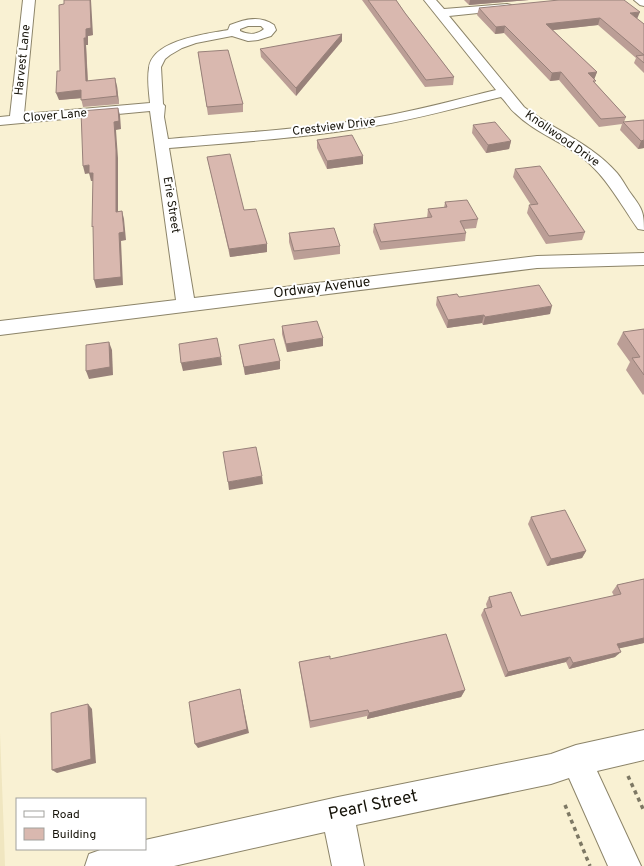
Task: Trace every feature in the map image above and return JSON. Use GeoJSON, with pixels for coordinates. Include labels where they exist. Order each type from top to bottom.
{"type":"FeatureCollection","features":[{"type":"Feature","properties":{"kind":"street","name":"Harvest Lane"},"geometry":{"type":"LineString","coordinates":[[18,119],[29,0]]}},
{"type":"Feature","properties":{"kind":"street","name":"Knollwood Drive"},"geometry":{"type":"LineString","coordinates":[[430,0],[519,110],[533,121],[584,152],[600,165],[612,177],[644,225]]}},
{"type":"Feature","properties":{"kind":"street"},"geometry":{"type":"LineString","coordinates":[[640,0],[644,3]]}},
{"type":"Feature","properties":{"kind":"street"},"geometry":{"type":"LineString","coordinates":[[441,13],[516,6]]}},
{"type":"Feature","properties":{"kind":"street","name":"Erie Street"},"geometry":{"type":"LineString","coordinates":[[186,304],[161,144],[155,68],[160,58],[166,52],[186,42],[234,32]]}},
{"type":"Feature","properties":{"kind":"street","name":"Crestview Drive"},"geometry":{"type":"LineString","coordinates":[[161,144],[328,128],[372,122],[504,92]]}},
{"type":"Feature","properties":{"kind":"street","name":"Clover Lane"},"geometry":{"type":"LineString","coordinates":[[0,121],[158,106]]}},
{"type":"Feature","properties":{"kind":"street","name":"Ordway Avenue"},"geometry":{"type":"LineString","coordinates":[[0,328],[537,262],[644,259]]}},
{"type":"Feature","properties":{"kind":"street","name":"Pearl Street"},"geometry":{"type":"LineString","coordinates":[[101,866],[564,764],[630,748]]}},
{"type":"Feature","properties":{"kind":"street"},"geometry":{"type":"LineString","coordinates":[[564,764],[625,866]]}},
{"type":"Feature","properties":{"kind":"street"},"geometry":{"type":"LineString","coordinates":[[338,813],[348,866]]}},
{"type":"Feature","properties":{"kind":"path"},"geometry":{"type":"LineString","coordinates":[[630,748],[644,811]]}},
{"type":"Feature","properties":{"kind":"path"},"geometry":{"type":"LineString","coordinates":[[564,764],[590,866]]}},
{"type":"Feature","properties":{"kind":"shaded area"},"geometry":{"type":"Polygon","coordinates":[[[0,733],[4,836],[5,866],[0,866],[0,733]]]}},
{"type":"Feature","properties":{"kind":"building"},"geometry":{"type":"Polygon","coordinates":[[[64,0],[90,0],[91,28],[86,29],[86,38],[84,38],[86,81],[115,78],[117,96],[81,100],[81,90],[56,93],[57,71],[60,71],[59,5],[64,4],[64,0]]]}},
{"type":"Feature","properties":{"kind":"building"},"geometry":{"type":"Polygon","coordinates":[[[368,0],[396,0],[454,77],[426,80],[368,0]]]}},
{"type":"Feature","properties":{"kind":"building"},"geometry":{"type":"Polygon","coordinates":[[[559,0],[624,0],[640,12],[630,13],[644,24],[644,55],[600,18],[546,24],[597,72],[588,73],[596,81],[593,81],[626,117],[601,119],[561,72],[552,73],[505,26],[496,27],[479,8],[559,0]]]}},
{"type":"Feature","properties":{"kind":"building"},"geometry":{"type":"Polygon","coordinates":[[[342,34],[296,88],[260,49],[342,34]]]}},
{"type":"Feature","properties":{"kind":"building"},"geometry":{"type":"Polygon","coordinates":[[[228,50],[243,104],[207,107],[198,52],[228,50]]]}},
{"type":"Feature","properties":{"kind":"building"},"geometry":{"type":"Polygon","coordinates":[[[644,55],[644,63],[636,56],[644,55]]]}},
{"type":"Feature","properties":{"kind":"building"},"geometry":{"type":"Polygon","coordinates":[[[118,108],[119,121],[114,122],[116,150],[116,212],[122,211],[124,232],[119,233],[121,277],[94,280],[93,226],[92,227],[93,173],[89,173],[89,165],[83,166],[81,111],[118,108]]]}},
{"type":"Feature","properties":{"kind":"building"},"geometry":{"type":"Polygon","coordinates":[[[644,120],[644,140],[641,141],[623,122],[644,120]]]}},
{"type":"Feature","properties":{"kind":"building"},"geometry":{"type":"Polygon","coordinates":[[[495,122],[511,141],[488,145],[473,125],[495,122]]]}},
{"type":"Feature","properties":{"kind":"building"},"geometry":{"type":"Polygon","coordinates":[[[352,135],[363,156],[327,161],[317,140],[352,135]]]}},
{"type":"Feature","properties":{"kind":"building"},"geometry":{"type":"Polygon","coordinates":[[[230,154],[244,210],[256,209],[267,244],[229,249],[207,157],[230,154]]]}},
{"type":"Feature","properties":{"kind":"building"},"geometry":{"type":"Polygon","coordinates":[[[540,166],[585,232],[549,236],[529,205],[538,204],[515,169],[540,166]]]}},
{"type":"Feature","properties":{"kind":"building"},"geometry":{"type":"Polygon","coordinates":[[[467,200],[478,219],[460,221],[466,233],[381,242],[374,224],[432,217],[428,209],[447,207],[445,202],[467,200]]]}},
{"type":"Feature","properties":{"kind":"building"},"geometry":{"type":"Polygon","coordinates":[[[334,228],[340,246],[294,251],[289,233],[334,228]]]}},
{"type":"Feature","properties":{"kind":"building"},"geometry":{"type":"Polygon","coordinates":[[[539,285],[552,306],[485,317],[484,315],[448,320],[437,297],[457,294],[459,297],[539,285]]]}},
{"type":"Feature","properties":{"kind":"building"},"geometry":{"type":"Polygon","coordinates":[[[317,321],[323,338],[286,344],[282,326],[317,321]]]}},
{"type":"Feature","properties":{"kind":"building"},"geometry":{"type":"Polygon","coordinates":[[[644,329],[644,375],[632,358],[640,357],[623,332],[644,329]]]}},
{"type":"Feature","properties":{"kind":"building"},"geometry":{"type":"Polygon","coordinates":[[[217,338],[221,357],[181,363],[179,344],[217,338]]]}},
{"type":"Feature","properties":{"kind":"building"},"geometry":{"type":"Polygon","coordinates":[[[274,339],[280,361],[244,367],[239,345],[274,339]]]}},
{"type":"Feature","properties":{"kind":"building"},"geometry":{"type":"Polygon","coordinates":[[[109,342],[110,367],[86,371],[86,345],[109,342]]]}},
{"type":"Feature","properties":{"kind":"building"},"geometry":{"type":"Polygon","coordinates":[[[256,447],[262,476],[228,482],[223,452],[256,447]]]}},
{"type":"Feature","properties":{"kind":"building"},"geometry":{"type":"Polygon","coordinates":[[[565,510],[586,551],[551,559],[531,517],[565,510]]]}},
{"type":"Feature","properties":{"kind":"building"},"geometry":{"type":"Polygon","coordinates":[[[644,579],[644,638],[617,644],[621,652],[573,663],[570,657],[508,672],[484,609],[492,607],[489,597],[511,592],[521,616],[621,594],[617,585],[644,579]]]}},
{"type":"Feature","properties":{"kind":"building"},"geometry":{"type":"Polygon","coordinates":[[[446,634],[465,690],[369,713],[368,710],[310,721],[299,662],[330,656],[330,659],[446,634]]]}},
{"type":"Feature","properties":{"kind":"building"},"geometry":{"type":"Polygon","coordinates":[[[240,689],[247,729],[195,744],[189,702],[240,689]]]}},
{"type":"Feature","properties":{"kind":"building"},"geometry":{"type":"Polygon","coordinates":[[[88,704],[91,759],[52,770],[51,713],[88,704]]]}}]}
